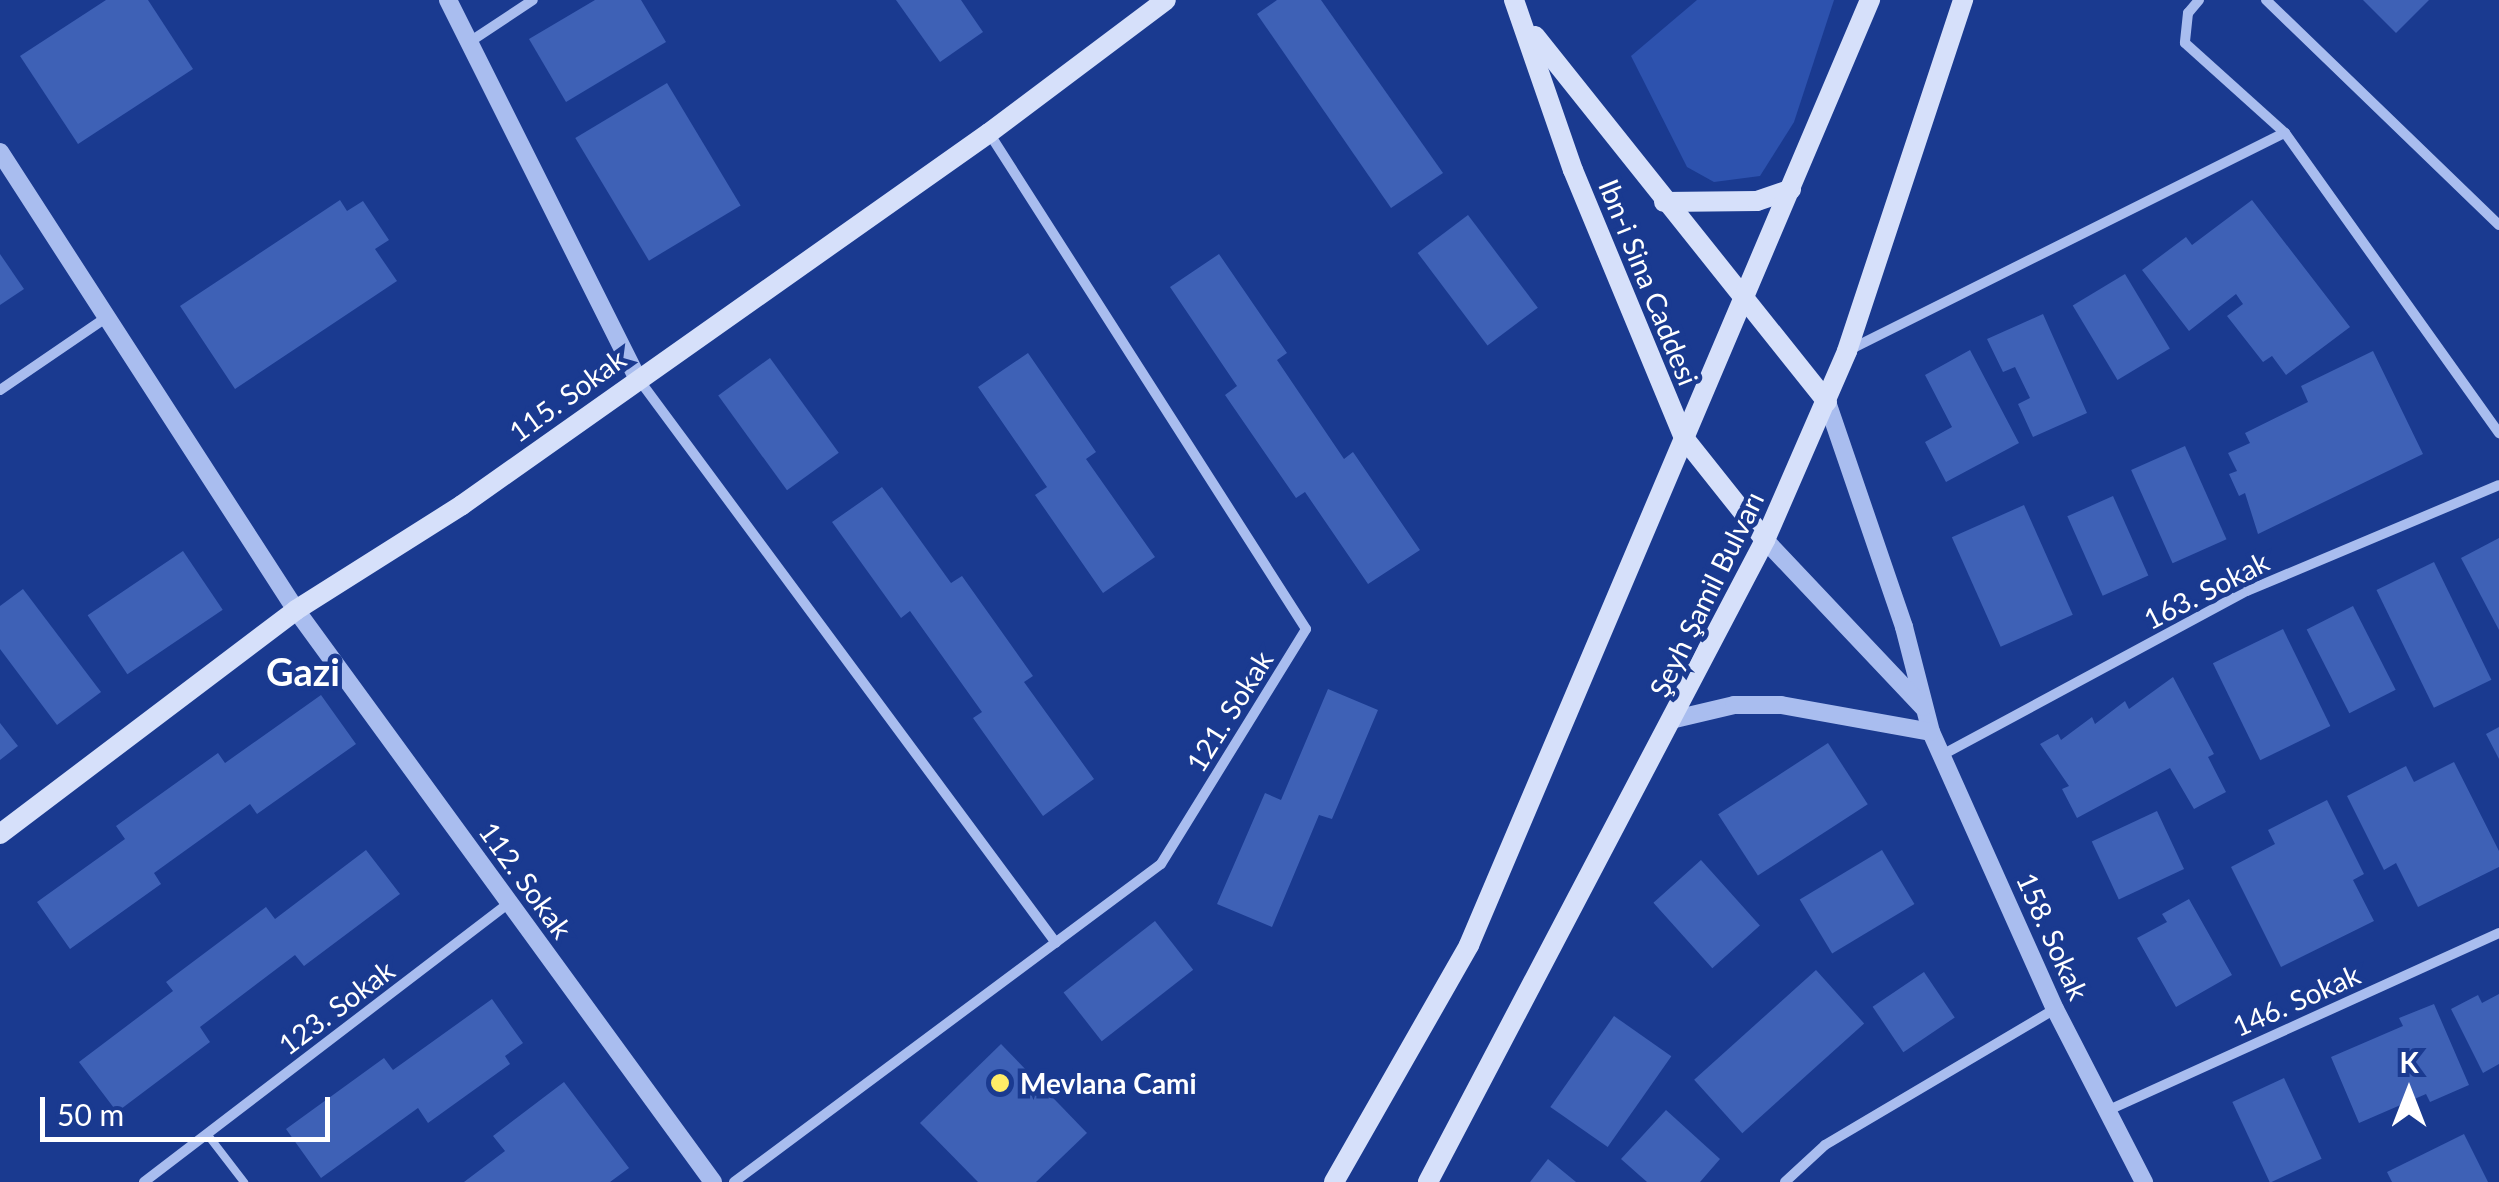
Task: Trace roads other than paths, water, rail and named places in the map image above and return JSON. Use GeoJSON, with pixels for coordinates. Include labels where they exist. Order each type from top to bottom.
{"type":"FeatureCollection","features":[{"type":"Feature","properties":{"kind":"main road","name":"Ibn-i Sina Caddesi"},"geometry":{"type":"LineString","coordinates":[[1514,0],[1573,170],[1684,438],[1765,540]]}},
{"type":"Feature","properties":{"kind":"main road"},"geometry":{"type":"LineString","coordinates":[[1334,1182],[1469,945],[1870,0]]}},
{"type":"Feature","properties":{"kind":"main road","name":"Şeyh Şamil Bulvarı"},"geometry":{"type":"LineString","coordinates":[[1428,1182],[1675,719],[1765,540],[1847,352],[1963,0]]}},
{"type":"Feature","properties":{"kind":"main road","name":"115. Sokak"},"geometry":{"type":"LineString","coordinates":[[0,834],[296,610],[462,504],[637,377],[989,134],[1154,4]]}},
{"type":"Feature","properties":{"kind":"main road","name":"Ibn-i Sina Caddesi"},"geometry":{"type":"LineString","coordinates":[[1525,23],[1827,402]]}},
{"type":"Feature","properties":{"kind":"main road"},"geometry":{"type":"LineString","coordinates":[[1664,202],[1757,201],[1790,189]]}},
{"type":"Feature","properties":{"kind":"street"},"geometry":{"type":"LineString","coordinates":[[448,0],[637,377],[1056,943]]}},
{"type":"Feature","properties":{"kind":"street"},"geometry":{"type":"LineString","coordinates":[[470,41],[533,0]]}},
{"type":"Feature","properties":{"kind":"street"},"geometry":{"type":"LineString","coordinates":[[2199,0],[2188,13],[2185,43],[2285,134],[2499,433]]}},
{"type":"Feature","properties":{"kind":"street"},"geometry":{"type":"LineString","coordinates":[[2266,0],[2499,225]]}},
{"type":"Feature","properties":{"kind":"street","name":"121. Sokak"},"geometry":{"type":"LineString","coordinates":[[734,1182],[1161,864],[1306,629],[989,134]]}},
{"type":"Feature","properties":{"kind":"street"},"geometry":{"type":"LineString","coordinates":[[1847,352],[2285,134]]}},
{"type":"Feature","properties":{"kind":"street","name":"112. Sokak"},"geometry":{"type":"LineString","coordinates":[[0,152],[104,319],[296,610],[713,1182]]}},
{"type":"Feature","properties":{"kind":"street"},"geometry":{"type":"LineString","coordinates":[[0,390],[104,319]]}},
{"type":"Feature","properties":{"kind":"street","name":"158. Sokak"},"geometry":{"type":"LineString","coordinates":[[1827,402],[1904,627],[1931,732],[2055,1010],[2111,1108],[2144,1182]]}},
{"type":"Feature","properties":{"kind":"street","name":"163. Sokak"},"geometry":{"type":"LineString","coordinates":[[1942,755],[2246,591],[2499,485]]}},
{"type":"Feature","properties":{"kind":"street","name":"158. Sokak"},"geometry":{"type":"LineString","coordinates":[[1765,540],[1923,708]]}},
{"type":"Feature","properties":{"kind":"street"},"geometry":{"type":"LineString","coordinates":[[1675,719],[1734,705],[1780,704],[1931,732]]}},
{"type":"Feature","properties":{"kind":"street","name":"123. Sokak"},"geometry":{"type":"LineString","coordinates":[[144,1182],[509,903]]}},
{"type":"Feature","properties":{"kind":"street","name":"146. Sokak"},"geometry":{"type":"LineString","coordinates":[[2111,1108],[2499,933]]}},
{"type":"Feature","properties":{"kind":"street"},"geometry":{"type":"LineString","coordinates":[[1785,1182],[1826,1144],[2055,1010]]}},
{"type":"Feature","properties":{"kind":"lane"},"geometry":{"type":"LineString","coordinates":[[207,1134],[244,1182]]}},
{"type":"Feature","properties":{"kind":"place","name":"Mevlana Cami"},"geometry":{"type":"Point","coordinates":[1000,1083]}},
{"type":"Feature","properties":{"kind":"district","name":"Gazi"},"geometry":{"type":"Point","coordinates":[303,672]}}]}
